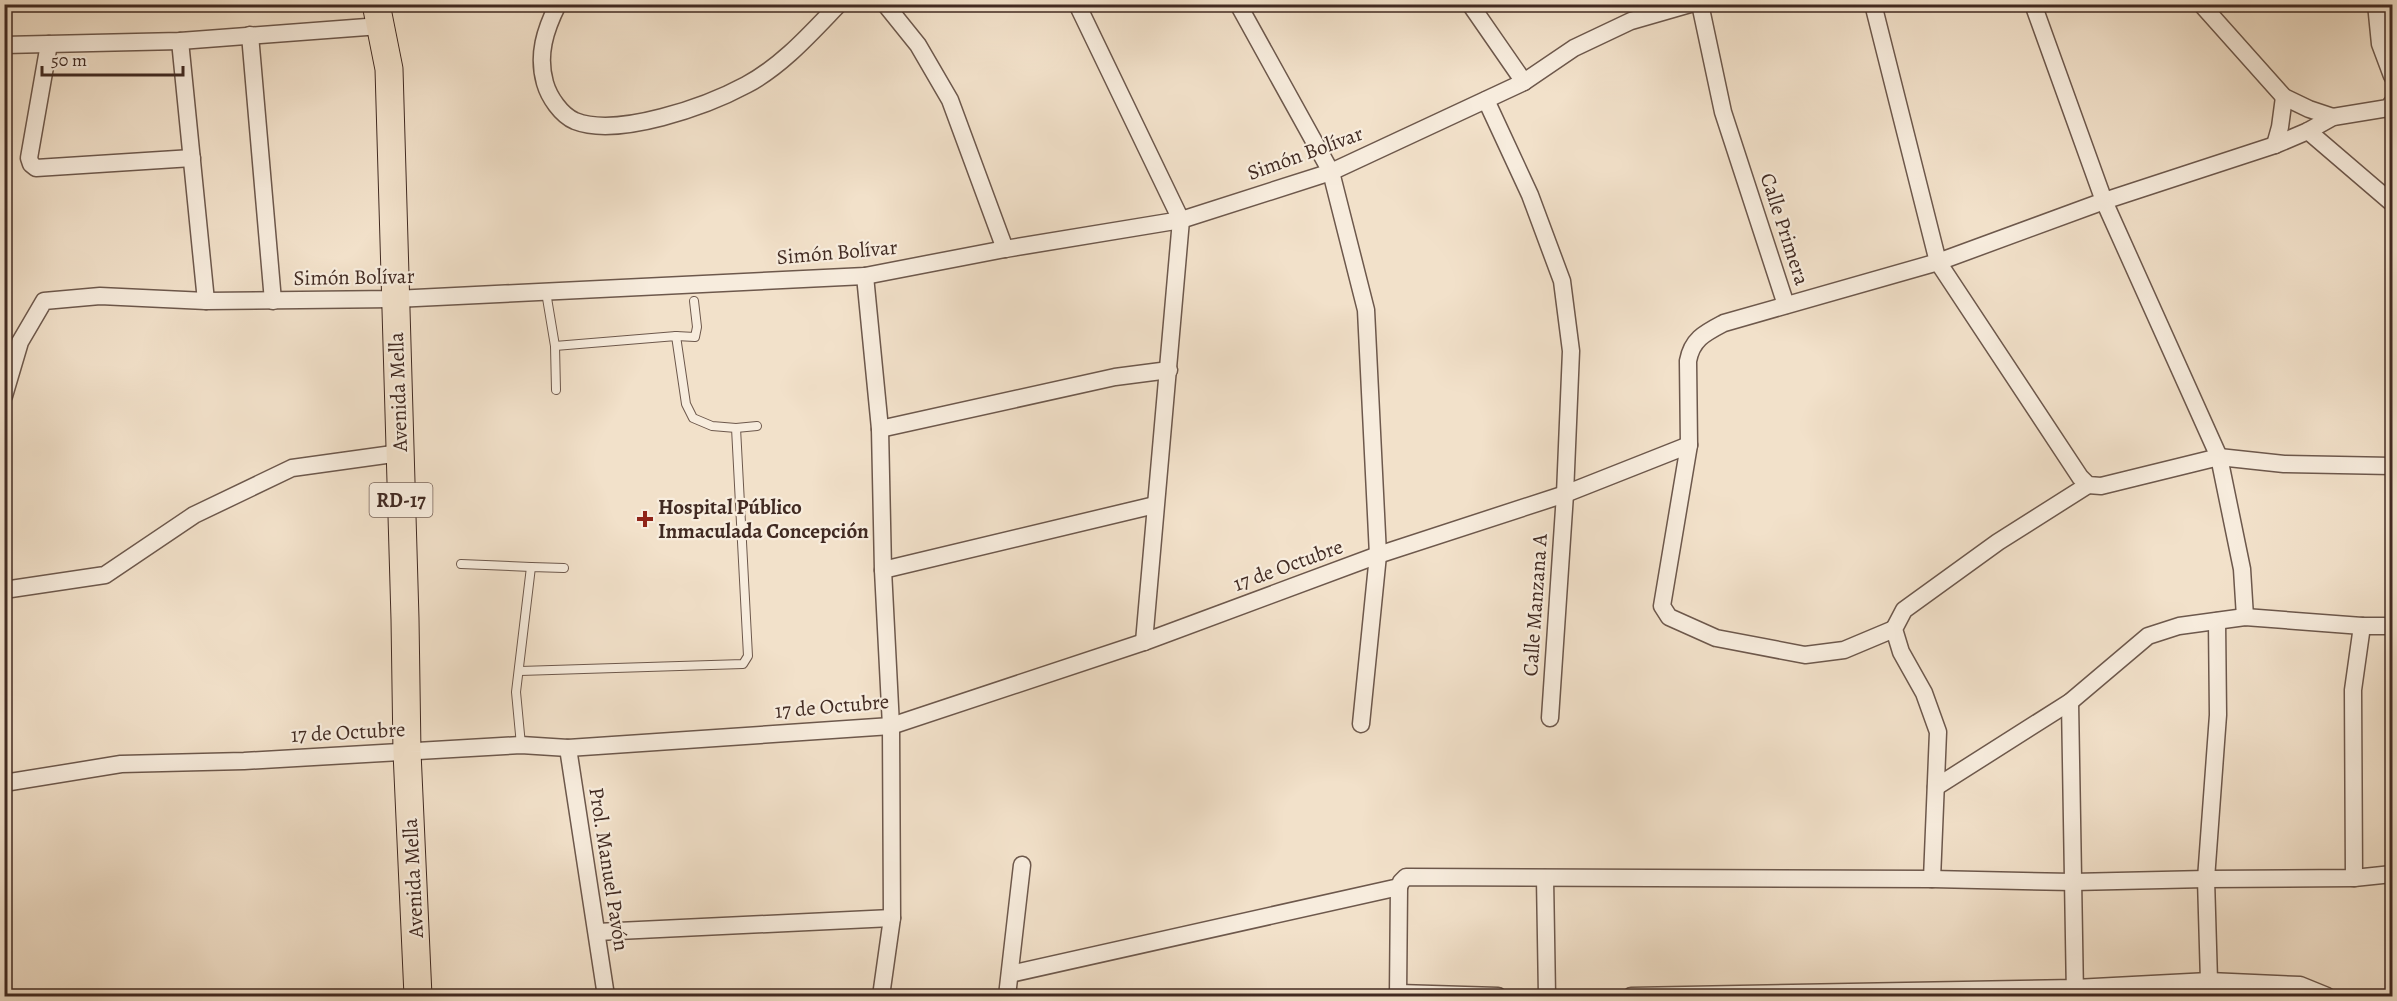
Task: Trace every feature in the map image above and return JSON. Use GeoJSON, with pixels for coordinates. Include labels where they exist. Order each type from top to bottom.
{"type":"FeatureCollection","features":[{"type":"Feature","properties":{"kind":"main road","name":"Avenida Mella"},"geometry":{"type":"LineString","coordinates":[[378,15],[388,69],[405,619],[406,752],[418,996]]}},
{"type":"Feature","properties":{"kind":"street"},"geometry":{"type":"LineString","coordinates":[[558,4],[543,38],[541,68],[550,98],[573,120],[598,126],[666,118],[746,85],[783,59],[839,4]]}},
{"type":"Feature","properties":{"kind":"street"},"geometry":{"type":"LineString","coordinates":[[885,4],[918,45],[950,100],[1005,249]]}},
{"type":"Feature","properties":{"kind":"street"},"geometry":{"type":"LineString","coordinates":[[1077,4],[1180,220],[1144,642]]}},
{"type":"Feature","properties":{"kind":"street"},"geometry":{"type":"LineString","coordinates":[[1238,4],[1331,172],[1366,310],[1378,555],[1361,724]]}},
{"type":"Feature","properties":{"kind":"street"},"geometry":{"type":"LineString","coordinates":[[1470,4],[1524,82]]}},
{"type":"Feature","properties":{"kind":"street","name":"Simón Bolívar"},"geometry":{"type":"LineString","coordinates":[[4,396],[20,342],[44,301],[100,296],[206,302],[395,299],[865,276],[1005,249],[1180,220],[1331,172],[1524,82],[1574,48],[1631,21],[1690,4]]}},
{"type":"Feature","properties":{"kind":"street","name":"Calle Primera"},"geometry":{"type":"LineString","coordinates":[[1689,445],[1688,361],[1690,348],[1699,336],[1724,323],[1786,305],[1723,112],[1700,4]]}},
{"type":"Feature","properties":{"kind":"street"},"geometry":{"type":"LineString","coordinates":[[1874,4],[1938,262],[2080,477],[2088,485]]}},
{"type":"Feature","properties":{"kind":"street"},"geometry":{"type":"LineString","coordinates":[[2033,4],[2104,201],[2218,457],[2242,570],[2245,617]]}},
{"type":"Feature","properties":{"kind":"street"},"geometry":{"type":"LineString","coordinates":[[2201,4],[2284,97],[2309,110],[2333,117]]}},
{"type":"Feature","properties":{"kind":"street"},"geometry":{"type":"LineString","coordinates":[[2376,4],[2380,44],[2392,76]]}},
{"type":"Feature","properties":{"kind":"street"},"geometry":{"type":"LineString","coordinates":[[4,45],[180,41],[250,35],[378,15]]}},
{"type":"Feature","properties":{"kind":"street"},"geometry":{"type":"LineString","coordinates":[[250,35],[273,301]]}},
{"type":"Feature","properties":{"kind":"street"},"geometry":{"type":"LineString","coordinates":[[180,41],[206,302]]}},
{"type":"Feature","properties":{"kind":"street"},"geometry":{"type":"LineString","coordinates":[[48,44],[29,158],[31,164],[36,168],[192,158]]}},
{"type":"Feature","properties":{"kind":"street"},"geometry":{"type":"LineString","coordinates":[[2275,145],[2284,97]]}},
{"type":"Feature","properties":{"kind":"street","name":"Calle Manzana A"},"geometry":{"type":"LineString","coordinates":[[1486,100],[1530,195],[1562,281],[1571,351],[1565,495],[1550,718]]}},
{"type":"Feature","properties":{"kind":"street"},"geometry":{"type":"LineString","coordinates":[[1786,305],[1938,262],[2104,201],[2275,145],[2333,117],[2388,108],[2392,103]]}},
{"type":"Feature","properties":{"kind":"street"},"geometry":{"type":"LineString","coordinates":[[2308,131],[2392,202]]}},
{"type":"Feature","properties":{"kind":"street"},"geometry":{"type":"LineString","coordinates":[[865,276],[880,429],[883,570],[891,726],[892,918],[881,996]]}},
{"type":"Feature","properties":{"kind":"street"},"geometry":{"type":"LineString","coordinates":[[880,429],[1115,377],[1169,370]]}},
{"type":"Feature","properties":{"kind":"street"},"geometry":{"type":"LineString","coordinates":[[1689,445],[1662,606],[1669,617],[1716,638],[1805,656],[1844,650],[1894,629],[1904,610],[1998,542],[2088,485],[2102,486],[2218,457],[2284,464],[2392,466]]}},
{"type":"Feature","properties":{"kind":"street","name":"17 de Octubre"},"geometry":{"type":"LineString","coordinates":[[4,783],[121,764],[244,761],[520,746],[568,747],[891,726],[1144,642],[1378,555],[1565,495],[1689,445]]}},
{"type":"Feature","properties":{"kind":"street"},"geometry":{"type":"LineString","coordinates":[[4,590],[105,575],[194,515],[292,468],[400,453]]}},
{"type":"Feature","properties":{"kind":"street"},"geometry":{"type":"LineString","coordinates":[[883,570],[1155,505]]}},
{"type":"Feature","properties":{"kind":"street"},"geometry":{"type":"LineString","coordinates":[[1936,787],[2070,702],[2148,636],[2179,626],[2245,617],[2362,626],[2392,626]]}},
{"type":"Feature","properties":{"kind":"street"},"geometry":{"type":"LineString","coordinates":[[2209,981],[2206,879],[2218,715],[2217,621]]}},
{"type":"Feature","properties":{"kind":"street"},"geometry":{"type":"LineString","coordinates":[[2354,879],[2353,690],[2362,626]]}},
{"type":"Feature","properties":{"kind":"street"},"geometry":{"type":"LineString","coordinates":[[1894,629],[1901,652],[1924,693],[1938,732],[1932,879]]}},
{"type":"Feature","properties":{"kind":"street"},"geometry":{"type":"LineString","coordinates":[[2070,702],[2075,992]]}},
{"type":"Feature","properties":{"kind":"street","name":"Prol. Manuel Pavón"},"geometry":{"type":"LineString","coordinates":[[568,747],[606,996]]}},
{"type":"Feature","properties":{"kind":"street"},"geometry":{"type":"LineString","coordinates":[[1007,996],[1022,865]]}},
{"type":"Feature","properties":{"kind":"street"},"geometry":{"type":"LineString","coordinates":[[1498,996],[1398,995],[1399,887],[1406,877],[1932,879],[2073,882],[2354,879],[2392,874]]}},
{"type":"Feature","properties":{"kind":"street"},"geometry":{"type":"LineString","coordinates":[[1545,878],[1547,996]]}},
{"type":"Feature","properties":{"kind":"street"},"geometry":{"type":"LineString","coordinates":[[1010,974],[1399,887]]}},
{"type":"Feature","properties":{"kind":"street"},"geometry":{"type":"LineString","coordinates":[[597,932],[892,918]]}},
{"type":"Feature","properties":{"kind":"street"},"geometry":{"type":"LineString","coordinates":[[1631,996],[2075,992],[2209,981],[2300,985],[2327,996]]}},
{"type":"Feature","properties":{"kind":"lane"},"geometry":{"type":"LineString","coordinates":[[546,292],[555,346],[556,390]]}},
{"type":"Feature","properties":{"kind":"lane"},"geometry":{"type":"LineString","coordinates":[[555,346],[676,336],[695,337],[697,327],[694,301]]}},
{"type":"Feature","properties":{"kind":"lane"},"geometry":{"type":"LineString","coordinates":[[676,336],[686,404],[693,418],[723,429],[757,426]]}},
{"type":"Feature","properties":{"kind":"lane"},"geometry":{"type":"LineString","coordinates":[[520,671],[743,664],[748,656],[736,428]]}},
{"type":"Feature","properties":{"kind":"lane"},"geometry":{"type":"LineString","coordinates":[[461,564],[564,568]]}},
{"type":"Feature","properties":{"kind":"lane"},"geometry":{"type":"LineString","coordinates":[[520,746],[516,692],[531,567]]}},
{"type":"Feature","properties":{"kind":"place","name":"Hospital Público Inmaculada Concepción"},"geometry":{"type":"Point","coordinates":[645,519]}}]}
